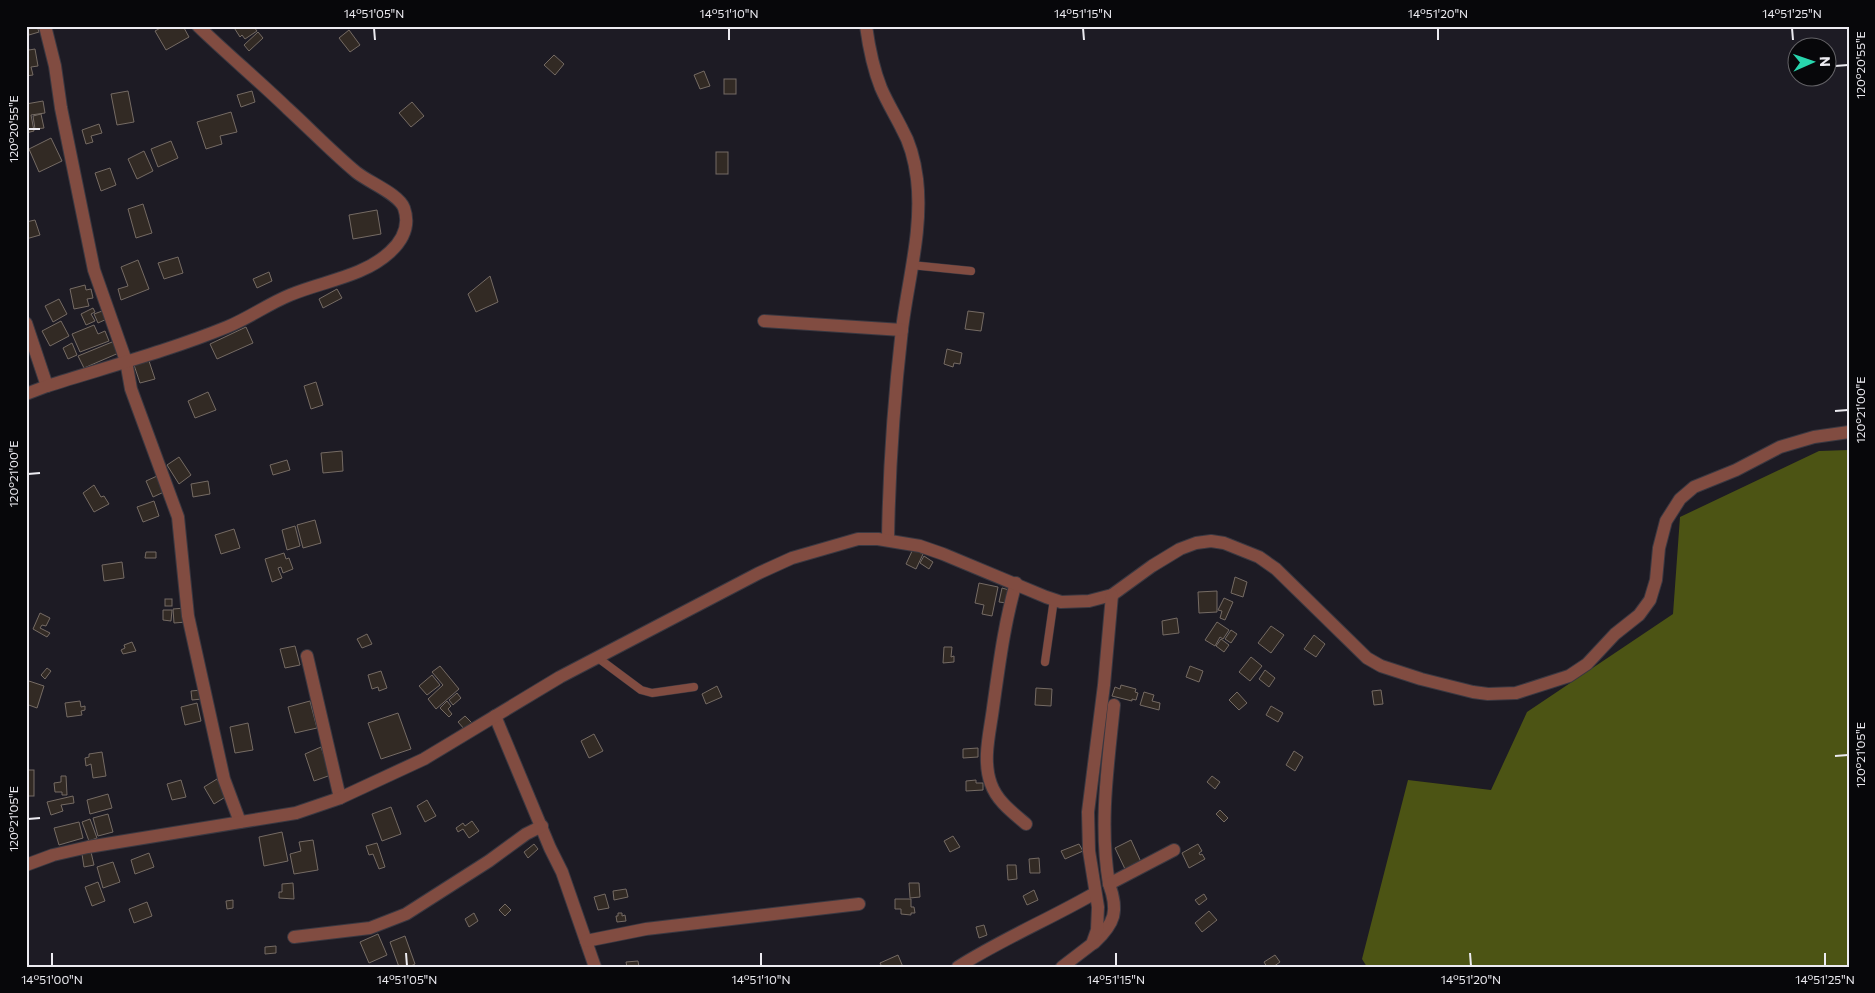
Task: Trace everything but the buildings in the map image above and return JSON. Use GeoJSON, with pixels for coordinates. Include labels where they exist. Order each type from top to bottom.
{"type":"FeatureCollection","features":[{"type":"Feature","properties":{"kind":"street"},"geometry":{"type":"LineString","coordinates":[[45,26],[55,66],[61,108],[90,254],[126,361],[132,389],[178,517],[188,616],[224,779],[240,822]]}},
{"type":"Feature","properties":{"kind":"street"},"geometry":{"type":"LineString","coordinates":[[26,394],[200,337],[247,318],[256,311],[292,294],[325,284],[376,263],[391,251],[402,238],[407,220],[403,205],[357,173],[198,26]]}},
{"type":"Feature","properties":{"kind":"street"},"geometry":{"type":"LineString","coordinates":[[866,26],[872,62],[882,89],[903,130],[911,153],[917,179],[919,214],[902,330],[894,413],[888,540]]}},
{"type":"Feature","properties":{"kind":"street"},"geometry":{"type":"LineString","coordinates":[[764,321],[902,330]]}},
{"type":"Feature","properties":{"kind":"street"},"geometry":{"type":"LineString","coordinates":[[26,323],[47,386]]}},
{"type":"Feature","properties":{"kind":"street"},"geometry":{"type":"LineString","coordinates":[[26,865],[53,855],[88,847],[296,813],[340,798],[424,759],[552,681],[740,583],[792,558],[858,539],[888,540],[920,546],[1016,583],[1054,600],[1068,602],[1089,601],[1112,595],[1152,566],[1180,549],[1196,543],[1211,541],[1224,543],[1259,557],[1276,569],[1367,658],[1381,666],[1421,679],[1473,692],[1516,693],[1569,676],[1587,664],[1616,634],[1639,614],[1650,600],[1656,580],[1659,548],[1666,521],[1680,499],[1694,488],[1736,470],[1790,443],[1827,434],[1849,432]]}},
{"type":"Feature","properties":{"kind":"street"},"geometry":{"type":"LineString","coordinates":[[1016,583],[1002,636],[987,763],[991,784],[997,796],[1002,803],[1026,824]]}},
{"type":"Feature","properties":{"kind":"street"},"geometry":{"type":"LineString","coordinates":[[1092,944],[1097,930],[1098,918],[1089,851],[1088,812],[1104,685],[1112,595]]}},
{"type":"Feature","properties":{"kind":"street"},"geometry":{"type":"LineString","coordinates":[[308,656],[340,798]]}},
{"type":"Feature","properties":{"kind":"street"},"geometry":{"type":"LineString","coordinates":[[1062,967],[1092,944],[1112,922],[1115,900],[1110,884],[1104,839],[1107,777],[1114,705]]}},
{"type":"Feature","properties":{"kind":"street"},"geometry":{"type":"LineString","coordinates":[[495,716],[550,848],[562,872],[594,967]]}},
{"type":"Feature","properties":{"kind":"street"},"geometry":{"type":"LineString","coordinates":[[294,937],[370,928],[406,914],[489,861],[526,834],[542,826]]}},
{"type":"Feature","properties":{"kind":"street"},"geometry":{"type":"LineString","coordinates":[[1110,884],[1174,850]]}},
{"type":"Feature","properties":{"kind":"street"},"geometry":{"type":"LineString","coordinates":[[958,967],[982,952],[1053,917],[1095,893]]}},
{"type":"Feature","properties":{"kind":"street"},"geometry":{"type":"LineString","coordinates":[[586,941],[615,934],[674,925],[859,904]]}},
{"type":"Feature","properties":{"kind":"lane"},"geometry":{"type":"LineString","coordinates":[[911,265],[971,271]]}},
{"type":"Feature","properties":{"kind":"lane"},"geometry":{"type":"LineString","coordinates":[[1045,662],[1054,600]]}},
{"type":"Feature","properties":{"kind":"lane"},"geometry":{"type":"LineString","coordinates":[[598,658],[641,690],[652,693],[694,687]]}},
{"type":"Feature","properties":{"kind":"green space"},"geometry":{"type":"Polygon","coordinates":[[[1849,450],[1849,967],[1367,967],[1362,959],[1408,780],[1491,790],[1527,712],[1673,614],[1680,517],[1819,451],[1849,450]]]}}]}
